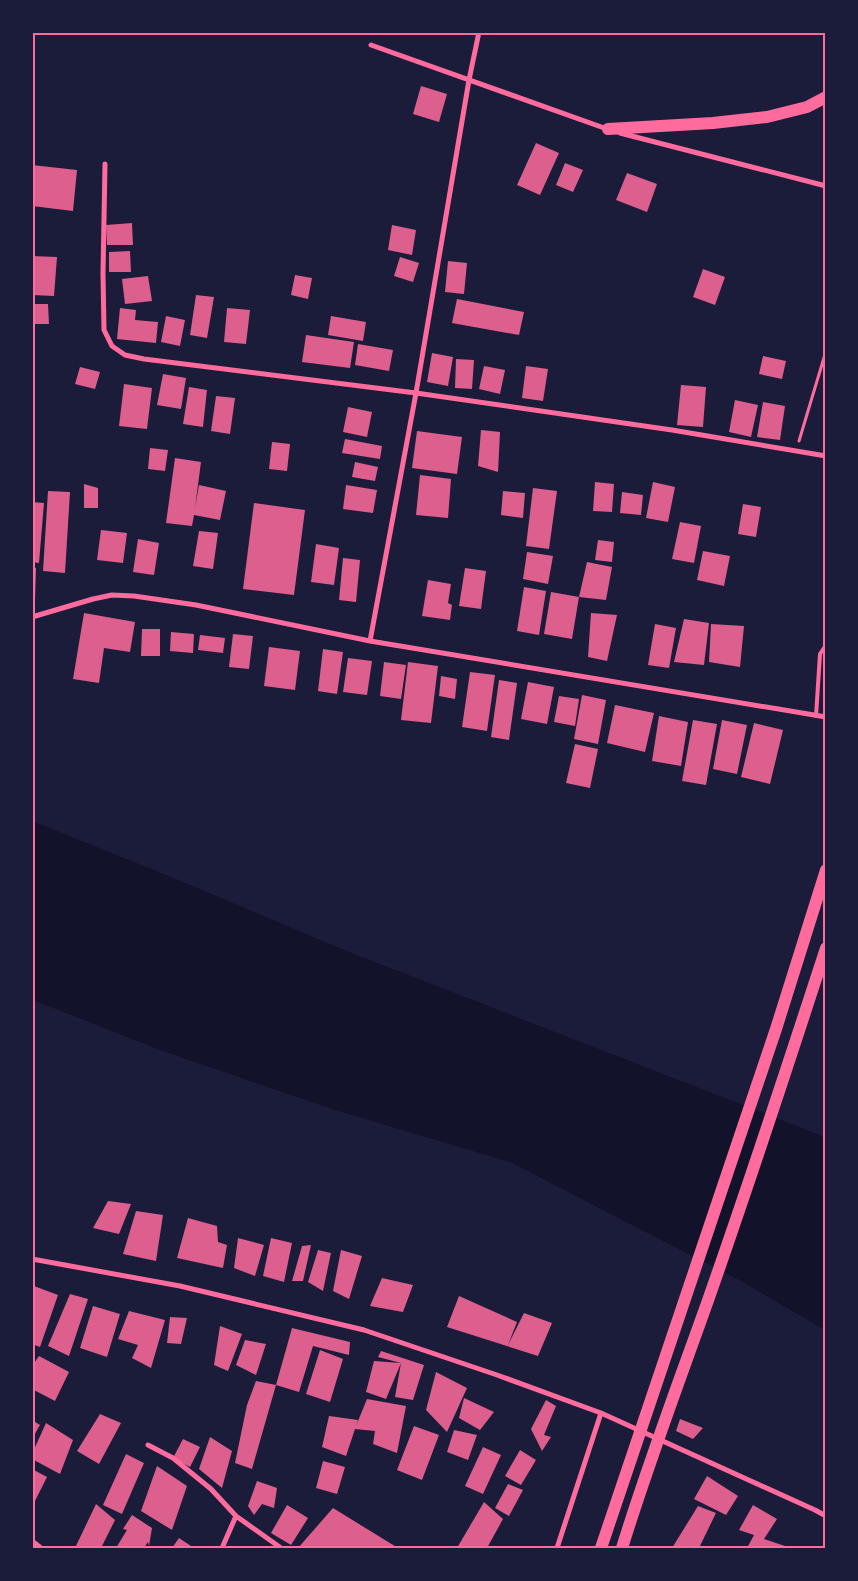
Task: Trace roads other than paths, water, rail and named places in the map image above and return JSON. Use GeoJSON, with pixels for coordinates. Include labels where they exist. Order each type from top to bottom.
{"type":"FeatureCollection","features":[{"type":"Feature","properties":{"kind":"main road"},"geometry":{"type":"LineString","coordinates":[[608,129],[713,123],[766,117],[808,107],[826,97]]}},
{"type":"Feature","properties":{"kind":"main road"},"geometry":{"type":"LineString","coordinates":[[601,1548],[773,1038],[826,870]]}},
{"type":"Feature","properties":{"kind":"main road"},"geometry":{"type":"LineString","coordinates":[[622,1548],[640,1489],[706,1305],[826,948]]}},
{"type":"Feature","properties":{"kind":"street"},"geometry":{"type":"LineString","coordinates":[[370,641],[416,393],[469,80],[479,32]]}},
{"type":"Feature","properties":{"kind":"street"},"geometry":{"type":"LineString","coordinates":[[371,45],[608,129],[826,186]]}},
{"type":"Feature","properties":{"kind":"street"},"geometry":{"type":"LineString","coordinates":[[105,164],[104,330],[112,346],[125,355],[144,359],[416,393],[672,430],[826,456]]}},
{"type":"Feature","properties":{"kind":"street"},"geometry":{"type":"LineString","coordinates":[[32,617],[112,595],[134,596],[196,605],[370,641],[826,717]]}},
{"type":"Feature","properties":{"kind":"street"},"geometry":{"type":"LineString","coordinates":[[32,1259],[180,1286],[364,1330],[601,1413],[826,1516]]}},
{"type":"Feature","properties":{"kind":"street"},"geometry":{"type":"LineString","coordinates":[[557,1548],[601,1413]]}},
{"type":"Feature","properties":{"kind":"street"},"geometry":{"type":"LineString","coordinates":[[148,1444],[173,1458],[211,1489],[236,1516],[281,1548]]}},
{"type":"Feature","properties":{"kind":"street"},"geometry":{"type":"LineString","coordinates":[[222,1548],[236,1516]]}},
{"type":"Feature","properties":{"kind":"street"},"geometry":{"type":"LineString","coordinates":[[32,1541],[41,1548]]}},
{"type":"Feature","properties":{"kind":"lane"},"geometry":{"type":"LineString","coordinates":[[816,716],[820,654],[826,645]]}}]}
